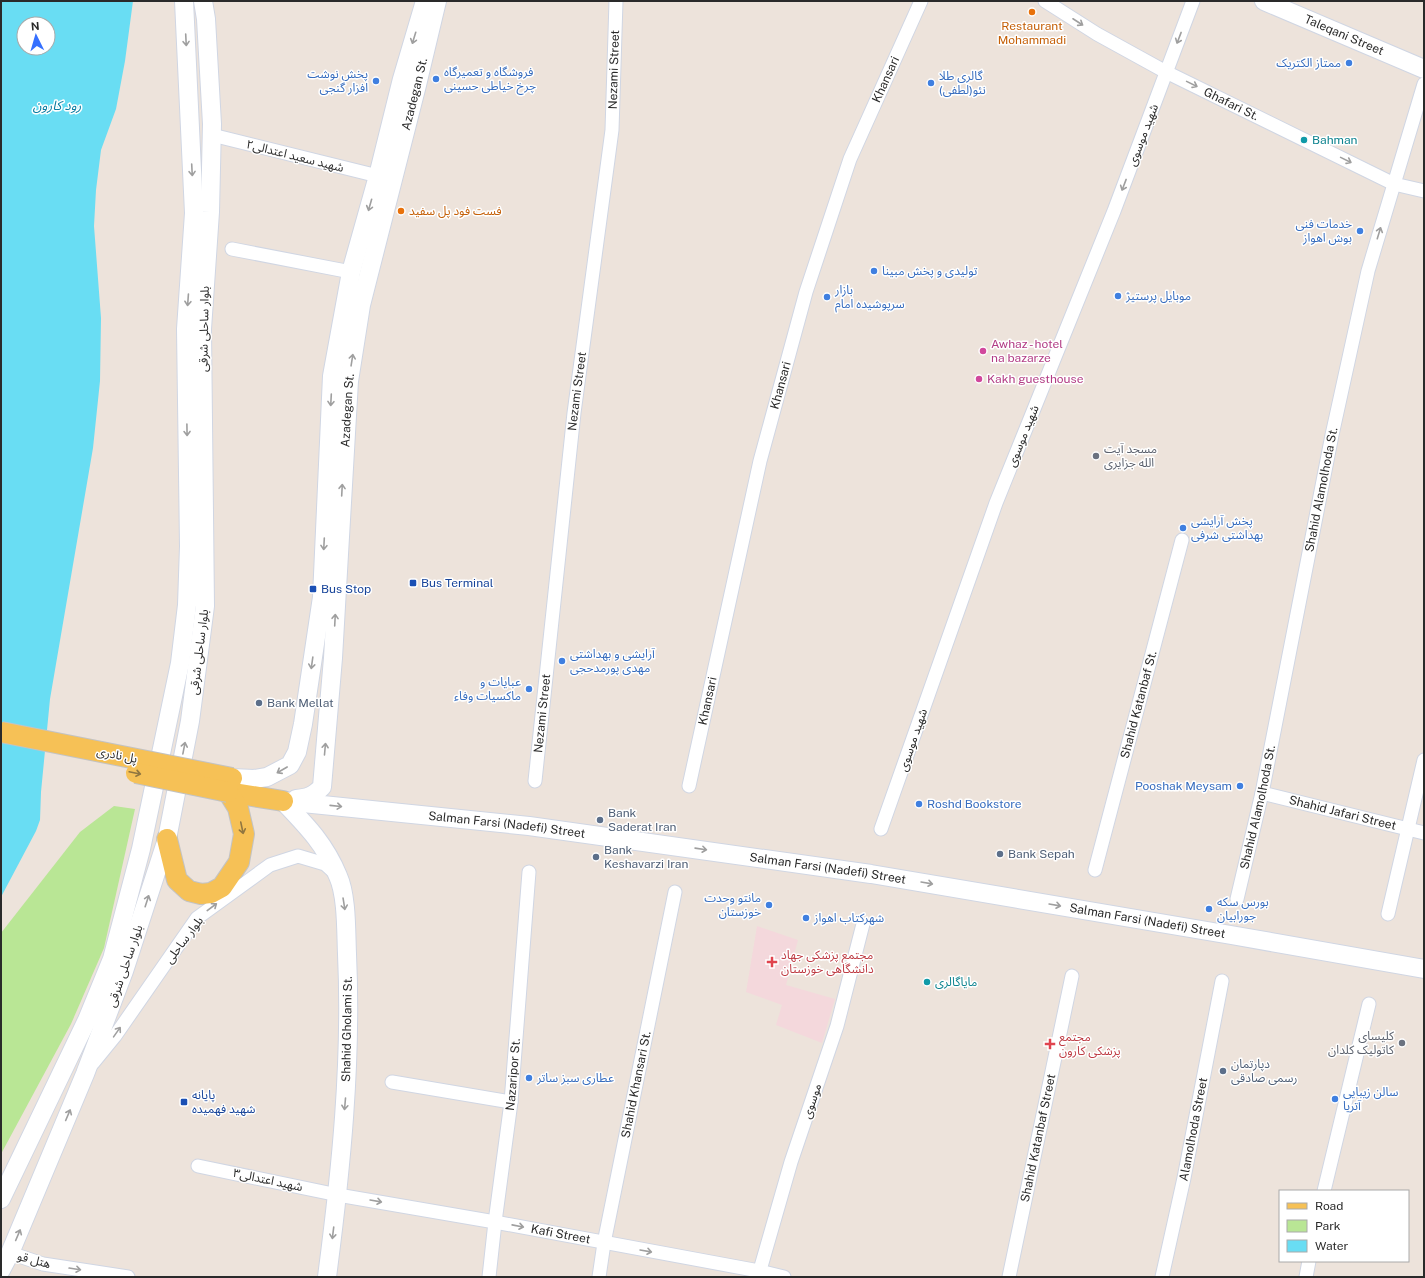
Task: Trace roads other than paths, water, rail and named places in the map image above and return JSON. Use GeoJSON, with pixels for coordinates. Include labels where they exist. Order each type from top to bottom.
{"type":"FeatureCollection","features":[{"type":"Feature","properties":{"kind":"main road","name":"بلوار ساحلی شرقی"},"geometry":{"type":"LineString","coordinates":[[1,1199],[87,1020],[112,959],[141,849],[180,664],[187,605],[189,546],[186,329],[194,213],[184,1]]}},
{"type":"Feature","properties":{"kind":"main road","name":"بلوار ساحلی شرقی"},"geometry":{"type":"LineString","coordinates":[[1,1270],[6,1251],[85,1074],[124,971],[167,839],[190,721],[205,606],[202,329],[210,212],[212,124],[206,19],[203,1]]}},
{"type":"Feature","properties":{"kind":"main road","name":"Azadegan St."},"geometry":{"type":"LineString","coordinates":[[230,785],[267,777],[290,765],[298,752],[322,597],[332,376],[351,272],[378,176],[402,78],[425,1]]}},
{"type":"Feature","properties":{"kind":"main road","name":"Azadegan St."},"geometry":{"type":"LineString","coordinates":[[283,801],[305,798],[315,794],[322,787],[333,658],[349,381],[361,305],[418,85],[437,1]]}},
{"type":"Feature","properties":{"kind":"main road","name":"Taleqani Street"},"geometry":{"type":"LineString","coordinates":[[1264,1],[1424,69]]}},
{"type":"Feature","properties":{"kind":"main road","name":"پل نادری"},"geometry":{"type":"LineString","coordinates":[[1,732],[230,785]]}},
{"type":"Feature","properties":{"kind":"main road","name":"پل نادری"},"geometry":{"type":"LineString","coordinates":[[1,744],[230,785]]}},
{"type":"Feature","properties":{"kind":"main road","name":"Salman Farsi (Nadefi) Street"},"geometry":{"type":"LineString","coordinates":[[230,785],[283,801],[529,826],[871,874],[1424,969]]}},
{"type":"Feature","properties":{"kind":"main road"},"geometry":{"type":"LineString","coordinates":[[167,839],[177,880],[189,891],[201,894],[211,893],[222,887],[239,862],[244,834],[238,808],[230,785]]}},
{"type":"Feature","properties":{"kind":"main road","name":"Shahid Gholami St."},"geometry":{"type":"LineString","coordinates":[[283,801],[312,830],[322,844],[339,877],[345,908],[349,993],[346,1093],[338,1195],[327,1277]]}},
{"type":"Feature","properties":{"kind":"street","name":"Nezami Street"},"geometry":{"type":"LineString","coordinates":[[535,781],[574,413],[612,130],[616,1]]}},
{"type":"Feature","properties":{"kind":"street","name":"Khansari"},"geometry":{"type":"LineString","coordinates":[[689,786],[760,462],[806,292],[850,159],[921,1]]}},
{"type":"Feature","properties":{"kind":"street","name":"Ghafari St."},"geometry":{"type":"LineString","coordinates":[[1045,1],[1097,34],[1166,72],[1394,184],[1424,191]]}},
{"type":"Feature","properties":{"kind":"street","name":"شهید موسوی"},"geometry":{"type":"LineString","coordinates":[[881,829],[996,503],[1114,211],[1193,1]]}},
{"type":"Feature","properties":{"kind":"street","name":"Shahid Alamolhoda St."},"geometry":{"type":"LineString","coordinates":[[1237,899],[1262,793],[1332,435],[1368,271],[1424,84]]}},
{"type":"Feature","properties":{"kind":"street","name":"شهید سعید اعتدالی۲"},"geometry":{"type":"LineString","coordinates":[[212,136],[378,176]]}},
{"type":"Feature","properties":{"kind":"street"},"geometry":{"type":"LineString","coordinates":[[232,249],[351,272]]}},
{"type":"Feature","properties":{"kind":"street","name":"Shahid Katanbaf St."},"geometry":{"type":"LineString","coordinates":[[1095,870],[1182,540]]}},
{"type":"Feature","properties":{"kind":"street"},"geometry":{"type":"LineString","coordinates":[[1388,914],[1424,760]]}},
{"type":"Feature","properties":{"kind":"street","name":"Shahid Jafari Street"},"geometry":{"type":"LineString","coordinates":[[1262,793],[1424,833]]}},
{"type":"Feature","properties":{"kind":"street","name":"بلوار ساحلی"},"geometry":{"type":"LineString","coordinates":[[85,1074],[115,1036],[197,918],[270,865],[298,856],[325,864],[339,877]]}},
{"type":"Feature","properties":{"kind":"street","name":"Nazaripor St."},"geometry":{"type":"LineString","coordinates":[[489,1277],[511,1102],[529,872]]}},
{"type":"Feature","properties":{"kind":"street","name":"Shahid Khansari St."},"geometry":{"type":"LineString","coordinates":[[599,1277],[604,1243],[675,892]]}},
{"type":"Feature","properties":{"kind":"street","name":"موسوی"},"geometry":{"type":"LineString","coordinates":[[759,1274],[791,1162],[837,1026],[863,924]]}},
{"type":"Feature","properties":{"kind":"street","name":"Shahid Katanbaf Street"},"geometry":{"type":"LineString","coordinates":[[1009,1277],[1072,976]]}},
{"type":"Feature","properties":{"kind":"street","name":"Alamolhoda Street"},"geometry":{"type":"LineString","coordinates":[[1162,1277],[1184,1178],[1222,981]]}},
{"type":"Feature","properties":{"kind":"street"},"geometry":{"type":"LineString","coordinates":[[1324,1190],[1369,1004]]}},
{"type":"Feature","properties":{"kind":"street"},"geometry":{"type":"LineString","coordinates":[[392,1082],[511,1102]]}},
{"type":"Feature","properties":{"kind":"street","name":"شهید اعتدالی۳"},"geometry":{"type":"LineString","coordinates":[[198,1166],[338,1195]]}},
{"type":"Feature","properties":{"kind":"street","name":"Kafi Street"},"geometry":{"type":"LineString","coordinates":[[338,1195],[495,1222],[759,1274],[784,1277]]}},
{"type":"Feature","properties":{"kind":"street","name":"هتل قو"},"geometry":{"type":"LineString","coordinates":[[6,1251],[43,1264],[128,1277]]}},
{"type":"Feature","properties":{"kind":"street"},"geometry":{"type":"LineString","coordinates":[[1306,1277],[1309,1262]]}},
{"type":"Feature","properties":{"kind":"water","name":"رود کارون"},"geometry":{"type":"Polygon","coordinates":[[[1,1],[133,1],[125,61],[116,109],[101,150],[96,190],[94,226],[101,318],[100,381],[93,448],[50,699],[41,792],[40,820],[36,831],[1,897],[1,1]]]}},
{"type":"Feature","properties":{"kind":"place","name":"Restaurant Mohammadi"},"geometry":{"type":"Point","coordinates":[1032,12]}},
{"type":"Feature","properties":{"kind":"place","name":"ممتاز الکتریک"},"geometry":{"type":"Point","coordinates":[1349,63]}},
{"type":"Feature","properties":{"kind":"place","name":"فروشگاه و تعمیرگاه چرخ خیاطی حسینی"},"geometry":{"type":"Point","coordinates":[436,79]}},
{"type":"Feature","properties":{"kind":"place","name":"پخش نوشت افزار گنجی"},"geometry":{"type":"Point","coordinates":[376,81]}},
{"type":"Feature","properties":{"kind":"place","name":"گالری طلا نئو(لطفی)"},"geometry":{"type":"Point","coordinates":[931,83]}},
{"type":"Feature","properties":{"kind":"place","name":"Bahman"},"geometry":{"type":"Point","coordinates":[1304,140]}},
{"type":"Feature","properties":{"kind":"place","name":"فست فود پل سفید"},"geometry":{"type":"Point","coordinates":[401,211]}},
{"type":"Feature","properties":{"kind":"place","name":"خدمات فنی بوش اهواز"},"geometry":{"type":"Point","coordinates":[1360,231]}},
{"type":"Feature","properties":{"kind":"place","name":"تولیدی و پخش مبینا"},"geometry":{"type":"Point","coordinates":[874,271]}},
{"type":"Feature","properties":{"kind":"place","name":"موبایل پرستیژ"},"geometry":{"type":"Point","coordinates":[1118,296]}},
{"type":"Feature","properties":{"kind":"place","name":"بازار سرپوشیده امام"},"geometry":{"type":"Point","coordinates":[827,297]}},
{"type":"Feature","properties":{"kind":"place","name":"Awhaz - hotel na bazarze"},"geometry":{"type":"Point","coordinates":[983,351]}},
{"type":"Feature","properties":{"kind":"place","name":"Kakh guesthouse"},"geometry":{"type":"Point","coordinates":[979,379]}},
{"type":"Feature","properties":{"kind":"place","name":"مسجد آیت الله جزایری"},"geometry":{"type":"Point","coordinates":[1096,456]}},
{"type":"Feature","properties":{"kind":"place","name":"پخش آرایشی بهداشتی شرفی"},"geometry":{"type":"Point","coordinates":[1183,528]}},
{"type":"Feature","properties":{"kind":"place","name":"Bus Terminal"},"geometry":{"type":"Point","coordinates":[413,583]}},
{"type":"Feature","properties":{"kind":"place","name":"Bus Stop"},"geometry":{"type":"Point","coordinates":[313,589]}},
{"type":"Feature","properties":{"kind":"place","name":"آرایشی و بهداشتی مهدی پورمدحجی"},"geometry":{"type":"Point","coordinates":[562,661]}},
{"type":"Feature","properties":{"kind":"place","name":"عبایات و ماکسیات وفاء"},"geometry":{"type":"Point","coordinates":[529,689]}},
{"type":"Feature","properties":{"kind":"place","name":"Bank Mellat"},"geometry":{"type":"Point","coordinates":[259,703]}},
{"type":"Feature","properties":{"kind":"place","name":"Pooshak Meysam"},"geometry":{"type":"Point","coordinates":[1240,786]}},
{"type":"Feature","properties":{"kind":"place","name":"Roshd Bookstore"},"geometry":{"type":"Point","coordinates":[919,804]}},
{"type":"Feature","properties":{"kind":"place","name":"Bank Saderat Iran"},"geometry":{"type":"Point","coordinates":[600,820]}},
{"type":"Feature","properties":{"kind":"place","name":"Bank Sepah"},"geometry":{"type":"Point","coordinates":[1000,854]}},
{"type":"Feature","properties":{"kind":"place","name":"Bank Keshavarzi Iran"},"geometry":{"type":"Point","coordinates":[596,857]}},
{"type":"Feature","properties":{"kind":"place","name":"مانتو وحدت خوزستان"},"geometry":{"type":"Point","coordinates":[769,905]}},
{"type":"Feature","properties":{"kind":"place","name":"بورس سکه جورابیان"},"geometry":{"type":"Point","coordinates":[1209,909]}},
{"type":"Feature","properties":{"kind":"place","name":"شهرکتاب اهواز"},"geometry":{"type":"Point","coordinates":[806,918]}},
{"type":"Feature","properties":{"kind":"place","name":"مجتمع پزشکی جهاد دانشگاهی خوزستان"},"geometry":{"type":"Point","coordinates":[772,962]}},
{"type":"Feature","properties":{"kind":"place","name":"مایاگالری"},"geometry":{"type":"Point","coordinates":[927,982]}},
{"type":"Feature","properties":{"kind":"place","name":"کلیسای کاتولیک کلدان"},"geometry":{"type":"Point","coordinates":[1402,1043]}},
{"type":"Feature","properties":{"kind":"place","name":"مجتمع پزشکی کارون"},"geometry":{"type":"Point","coordinates":[1050,1044]}},
{"type":"Feature","properties":{"kind":"place","name":"دپارتمان رسمی صادقی"},"geometry":{"type":"Point","coordinates":[1223,1071]}},
{"type":"Feature","properties":{"kind":"place","name":"عطاری سبز ساتر"},"geometry":{"type":"Point","coordinates":[529,1078]}},
{"type":"Feature","properties":{"kind":"place","name":"سالن زیبایی آتریا"},"geometry":{"type":"Point","coordinates":[1335,1099]}},
{"type":"Feature","properties":{"kind":"place","name":"پایانه شهید فهمیده"},"geometry":{"type":"Point","coordinates":[184,1102]}}]}
